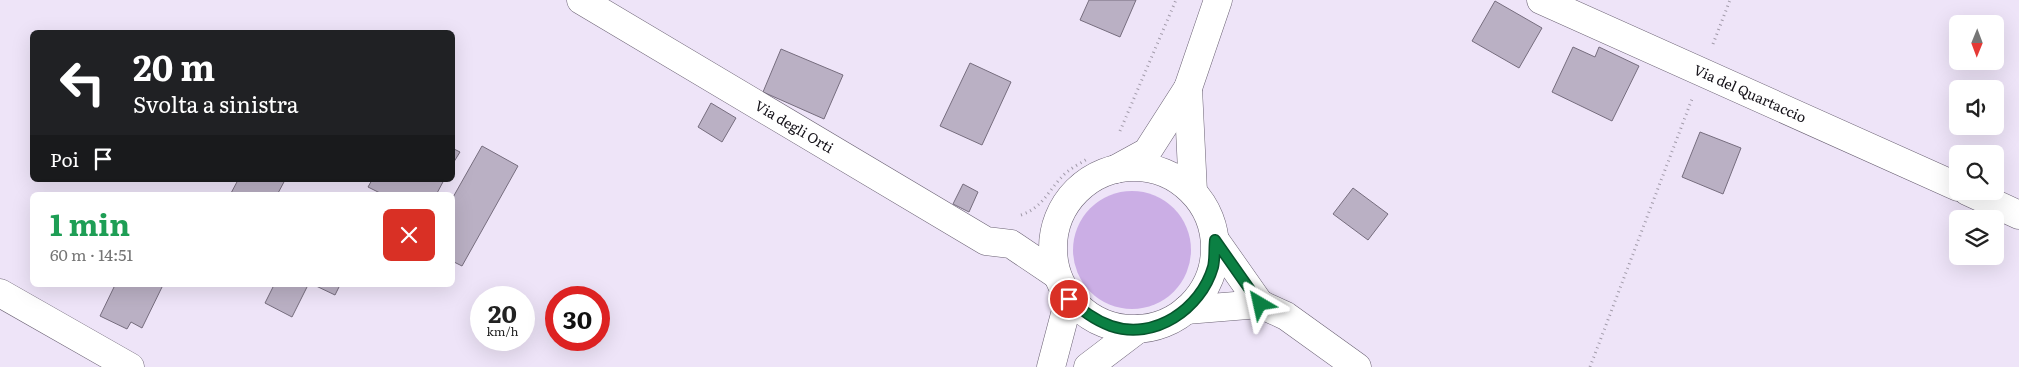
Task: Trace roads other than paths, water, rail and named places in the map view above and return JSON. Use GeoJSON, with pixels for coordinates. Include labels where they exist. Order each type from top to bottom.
{"type":"FeatureCollection","features":[{"type":"Feature","properties":{"kind":"street","name":"Via degli Orti"},"geometry":{"type":"LineString","coordinates":[[581,0],[986,241],[1010,244],[1063,287]]}},
{"type":"Feature","properties":{"kind":"street"},"geometry":{"type":"LineString","coordinates":[[1051,367],[1063,287],[1052,250],[1056,222],[1070,198],[1090,180],[1116,169],[1146,152],[1188,88],[1218,0]]}},
{"type":"Feature","properties":{"kind":"street","name":"Via del Quartaccio"},"geometry":{"type":"LineString","coordinates":[[1541,0],[1949,183]]}},
{"type":"Feature","properties":{"kind":"street"},"geometry":{"type":"LineString","coordinates":[[1188,88],[1193,192]]}},
{"type":"Feature","properties":{"kind":"street"},"geometry":{"type":"LineString","coordinates":[[1116,169],[1144,168],[1170,176],[1193,192],[1208,215],[1215,240],[1260,304]]}},
{"type":"Feature","properties":{"kind":"street"},"geometry":{"type":"LineString","coordinates":[[1986,200],[2019,215]]}},
{"type":"Feature","properties":{"kind":"street"},"geometry":{"type":"LineString","coordinates":[[1010,244],[1056,222]]}},
{"type":"Feature","properties":{"kind":"street"},"geometry":{"type":"LineString","coordinates":[[1063,287],[1089,316],[1112,327],[1138,329],[1164,324],[1186,310],[1203,290],[1213,266],[1215,240]]}},
{"type":"Feature","properties":{"kind":"street"},"geometry":{"type":"LineString","coordinates":[[0,293],[130,367]]}},
{"type":"Feature","properties":{"kind":"street"},"geometry":{"type":"LineString","coordinates":[[1186,310],[1260,304],[1286,316],[1357,367]]}},
{"type":"Feature","properties":{"kind":"street"},"geometry":{"type":"LineString","coordinates":[[1088,367],[1138,329]]}}]}
